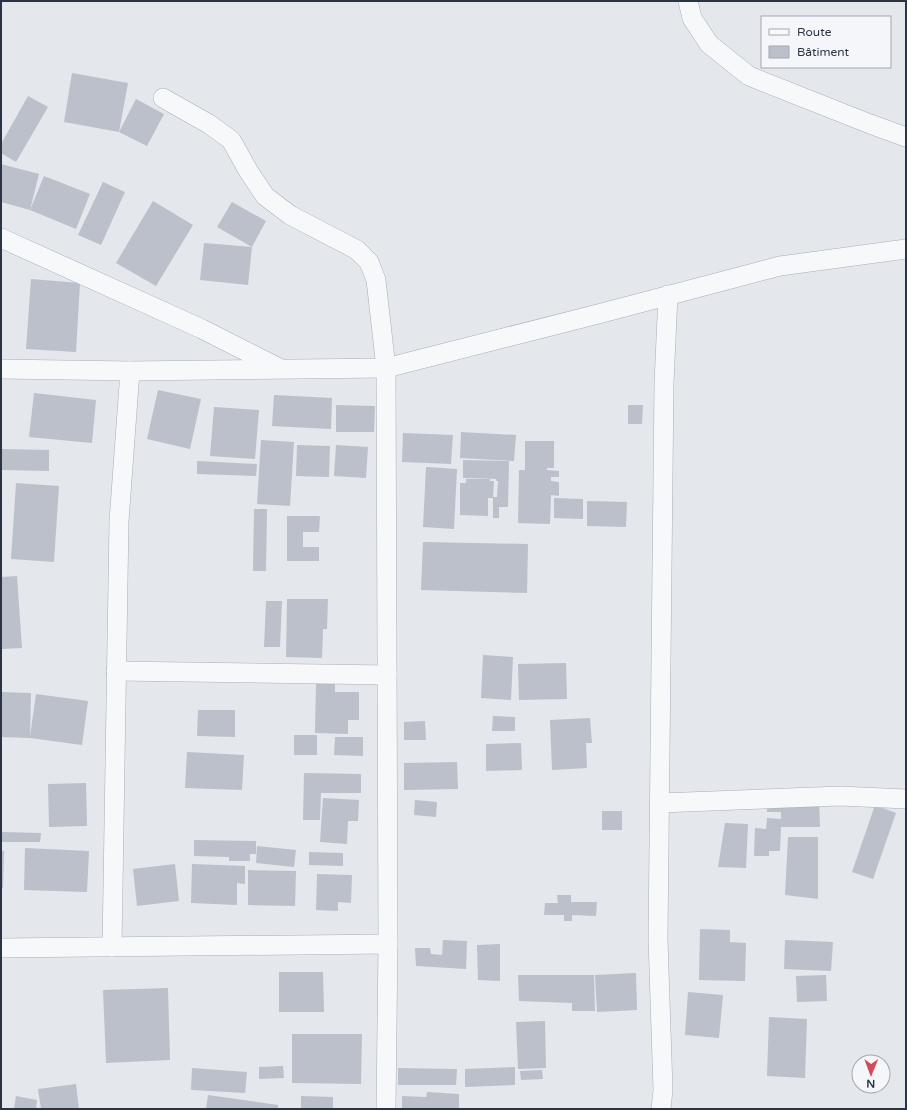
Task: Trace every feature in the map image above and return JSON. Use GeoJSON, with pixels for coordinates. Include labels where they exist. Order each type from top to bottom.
{"type":"FeatureCollection","features":[{"type":"Feature","properties":{"kind":"street"},"geometry":{"type":"LineString","coordinates":[[688,1],[692,18],[709,44],[749,76],[906,137]]}},
{"type":"Feature","properties":{"kind":"street"},"geometry":{"type":"LineString","coordinates":[[163,98],[209,124],[231,140],[249,172],[265,196],[290,215],[357,250],[369,262],[376,280],[386,368],[388,944],[386,1109]]}},
{"type":"Feature","properties":{"kind":"street"},"geometry":{"type":"LineString","coordinates":[[1,238],[202,329],[282,370]]}},
{"type":"Feature","properties":{"kind":"street"},"geometry":{"type":"LineString","coordinates":[[1,369],[130,371],[386,368],[780,266],[906,249]]}},
{"type":"Feature","properties":{"kind":"street"},"geometry":{"type":"LineString","coordinates":[[661,1109],[663,1090],[658,940],[664,383],[668,295]]}},
{"type":"Feature","properties":{"kind":"street"},"geometry":{"type":"LineString","coordinates":[[112,946],[119,521],[130,371]]}},
{"type":"Feature","properties":{"kind":"street"},"geometry":{"type":"LineString","coordinates":[[116,671],[387,675]]}},
{"type":"Feature","properties":{"kind":"street"},"geometry":{"type":"LineString","coordinates":[[660,803],[840,796],[906,799]]}},
{"type":"Feature","properties":{"kind":"street"},"geometry":{"type":"LineString","coordinates":[[1,948],[388,944]]}},
{"type":"Feature","properties":{"kind":"building"},"geometry":{"type":"Polygon","coordinates":[[[72,73],[128,83],[119,132],[64,122],[72,73]]]}},
{"type":"Feature","properties":{"kind":"building"},"geometry":{"type":"Polygon","coordinates":[[[28,96],[48,107],[16,162],[1,153],[1,144],[28,96]]]}},
{"type":"Feature","properties":{"kind":"building"},"geometry":{"type":"Polygon","coordinates":[[[136,99],[164,114],[147,146],[119,132],[136,99]]]}},
{"type":"Feature","properties":{"kind":"building"},"geometry":{"type":"Polygon","coordinates":[[[1,164],[39,174],[30,210],[1,202],[1,164]]]}},
{"type":"Feature","properties":{"kind":"building"},"geometry":{"type":"Polygon","coordinates":[[[44,176],[90,194],[76,229],[30,210],[44,176]]]}},
{"type":"Feature","properties":{"kind":"building"},"geometry":{"type":"Polygon","coordinates":[[[103,182],[125,192],[101,245],[78,235],[103,182]]]}},
{"type":"Feature","properties":{"kind":"building"},"geometry":{"type":"Polygon","coordinates":[[[153,201],[193,225],[156,286],[116,263],[153,201]]]}},
{"type":"Feature","properties":{"kind":"building"},"geometry":{"type":"Polygon","coordinates":[[[232,202],[266,221],[252,247],[217,227],[232,202]]]}},
{"type":"Feature","properties":{"kind":"building"},"geometry":{"type":"Polygon","coordinates":[[[204,243],[252,247],[248,285],[200,280],[204,243]]]}},
{"type":"Feature","properties":{"kind":"building"},"geometry":{"type":"Polygon","coordinates":[[[31,279],[80,283],[76,352],[26,349],[31,279]]]}},
{"type":"Feature","properties":{"kind":"building"},"geometry":{"type":"Polygon","coordinates":[[[158,390],[201,399],[190,449],[147,439],[158,390]]]}},
{"type":"Feature","properties":{"kind":"building"},"geometry":{"type":"Polygon","coordinates":[[[34,393],[96,400],[92,443],[29,437],[34,393]]]}},
{"type":"Feature","properties":{"kind":"building"},"geometry":{"type":"Polygon","coordinates":[[[274,395],[332,398],[331,429],[272,426],[274,395]]]}},
{"type":"Feature","properties":{"kind":"building"},"geometry":{"type":"Polygon","coordinates":[[[336,405],[375,406],[374,432],[336,432],[336,405]]]}},
{"type":"Feature","properties":{"kind":"building"},"geometry":{"type":"Polygon","coordinates":[[[628,405],[643,405],[642,424],[628,424],[628,405]]]}},
{"type":"Feature","properties":{"kind":"building"},"geometry":{"type":"Polygon","coordinates":[[[214,407],[259,410],[255,459],[210,456],[214,407]]]}},
{"type":"Feature","properties":{"kind":"building"},"geometry":{"type":"Polygon","coordinates":[[[461,432],[516,435],[514,461],[460,458],[461,432]]]}},
{"type":"Feature","properties":{"kind":"building"},"geometry":{"type":"Polygon","coordinates":[[[403,433],[453,435],[451,464],[402,462],[403,433]]]}},
{"type":"Feature","properties":{"kind":"building"},"geometry":{"type":"Polygon","coordinates":[[[261,440],[294,442],[290,506],[257,504],[261,440]]]}},
{"type":"Feature","properties":{"kind":"building"},"geometry":{"type":"Polygon","coordinates":[[[525,441],[554,441],[554,468],[547,468],[547,470],[559,471],[559,477],[551,477],[551,481],[559,482],[559,496],[551,495],[550,524],[518,523],[519,470],[525,470],[525,441]]]}},
{"type":"Feature","properties":{"kind":"building"},"geometry":{"type":"Polygon","coordinates":[[[297,445],[330,446],[329,477],[296,476],[297,445]]]}},
{"type":"Feature","properties":{"kind":"building"},"geometry":{"type":"Polygon","coordinates":[[[336,445],[368,447],[366,478],[334,476],[336,445]]]}},
{"type":"Feature","properties":{"kind":"building"},"geometry":{"type":"Polygon","coordinates":[[[1,449],[49,450],[49,471],[1,470],[1,449]]]}},
{"type":"Feature","properties":{"kind":"building"},"geometry":{"type":"Polygon","coordinates":[[[463,460],[509,461],[508,507],[499,507],[499,518],[493,518],[493,497],[497,497],[498,481],[496,481],[496,479],[463,478],[463,460]]]}},
{"type":"Feature","properties":{"kind":"building"},"geometry":{"type":"Polygon","coordinates":[[[197,461],[257,464],[256,476],[197,474],[197,461]]]}},
{"type":"Feature","properties":{"kind":"building"},"geometry":{"type":"Polygon","coordinates":[[[426,467],[457,469],[454,529],[423,527],[426,467]]]}},
{"type":"Feature","properties":{"kind":"building"},"geometry":{"type":"Polygon","coordinates":[[[466,479],[490,479],[490,481],[494,481],[493,498],[488,498],[488,516],[460,515],[460,483],[466,483],[466,479]]]}},
{"type":"Feature","properties":{"kind":"building"},"geometry":{"type":"Polygon","coordinates":[[[16,483],[59,486],[54,562],[11,559],[16,483]]]}},
{"type":"Feature","properties":{"kind":"building"},"geometry":{"type":"Polygon","coordinates":[[[554,498],[583,499],[583,519],[554,518],[554,498]]]}},
{"type":"Feature","properties":{"kind":"building"},"geometry":{"type":"Polygon","coordinates":[[[587,501],[627,502],[626,527],[587,526],[587,501]]]}},
{"type":"Feature","properties":{"kind":"building"},"geometry":{"type":"Polygon","coordinates":[[[254,509],[267,509],[266,571],[253,571],[254,509]]]}},
{"type":"Feature","properties":{"kind":"building"},"geometry":{"type":"Polygon","coordinates":[[[287,516],[320,516],[319,532],[303,532],[303,547],[319,547],[319,561],[287,561],[287,516]]]}},
{"type":"Feature","properties":{"kind":"building"},"geometry":{"type":"Polygon","coordinates":[[[423,542],[528,544],[527,593],[421,590],[423,542]]]}},
{"type":"Feature","properties":{"kind":"building"},"geometry":{"type":"Polygon","coordinates":[[[17,576],[22,648],[1,649],[1,577],[17,576]]]}},
{"type":"Feature","properties":{"kind":"building"},"geometry":{"type":"Polygon","coordinates":[[[287,599],[328,599],[327,629],[323,629],[322,658],[286,657],[287,599]]]}},
{"type":"Feature","properties":{"kind":"building"},"geometry":{"type":"Polygon","coordinates":[[[266,601],[282,601],[280,647],[264,647],[266,601]]]}},
{"type":"Feature","properties":{"kind":"building"},"geometry":{"type":"Polygon","coordinates":[[[483,655],[513,657],[511,700],[481,698],[483,655]]]}},
{"type":"Feature","properties":{"kind":"building"},"geometry":{"type":"Polygon","coordinates":[[[566,663],[567,699],[519,700],[518,664],[566,663]]]}},
{"type":"Feature","properties":{"kind":"building"},"geometry":{"type":"Polygon","coordinates":[[[316,682],[335,683],[335,692],[359,692],[359,720],[348,720],[348,734],[315,733],[316,682]]]}},
{"type":"Feature","properties":{"kind":"building"},"geometry":{"type":"Polygon","coordinates":[[[1,692],[31,693],[30,736],[36,694],[88,701],[82,745],[30,738],[1,737],[1,692]]]}},
{"type":"Feature","properties":{"kind":"building"},"geometry":{"type":"Polygon","coordinates":[[[198,710],[235,710],[235,737],[197,736],[198,710]]]}},
{"type":"Feature","properties":{"kind":"building"},"geometry":{"type":"Polygon","coordinates":[[[493,716],[515,717],[515,731],[492,731],[493,716]]]}},
{"type":"Feature","properties":{"kind":"building"},"geometry":{"type":"Polygon","coordinates":[[[590,718],[592,743],[586,743],[587,768],[552,770],[550,720],[590,718]]]}},
{"type":"Feature","properties":{"kind":"building"},"geometry":{"type":"Polygon","coordinates":[[[425,721],[426,740],[404,740],[404,722],[425,721]]]}},
{"type":"Feature","properties":{"kind":"building"},"geometry":{"type":"Polygon","coordinates":[[[294,735],[317,735],[317,755],[294,755],[294,735]]]}},
{"type":"Feature","properties":{"kind":"building"},"geometry":{"type":"Polygon","coordinates":[[[335,737],[363,737],[363,756],[334,755],[335,737]]]}},
{"type":"Feature","properties":{"kind":"building"},"geometry":{"type":"Polygon","coordinates":[[[521,743],[522,770],[486,771],[486,744],[521,743]]]}},
{"type":"Feature","properties":{"kind":"building"},"geometry":{"type":"Polygon","coordinates":[[[187,752],[244,755],[242,790],[185,788],[187,752]]]}},
{"type":"Feature","properties":{"kind":"building"},"geometry":{"type":"Polygon","coordinates":[[[457,762],[458,789],[404,790],[404,763],[457,762]]]}},
{"type":"Feature","properties":{"kind":"building"},"geometry":{"type":"Polygon","coordinates":[[[304,773],[361,774],[361,793],[321,793],[320,820],[303,820],[304,773]]]}},
{"type":"Feature","properties":{"kind":"building"},"geometry":{"type":"Polygon","coordinates":[[[86,783],[87,826],[49,827],[48,784],[86,783]]]}},
{"type":"Feature","properties":{"kind":"building"},"geometry":{"type":"Polygon","coordinates":[[[767,797],[819,797],[820,827],[781,827],[780,851],[769,851],[769,856],[754,856],[755,828],[766,829],[767,818],[781,819],[781,812],[767,812],[767,797]]]}},
{"type":"Feature","properties":{"kind":"building"},"geometry":{"type":"Polygon","coordinates":[[[323,798],[359,800],[358,821],[348,821],[347,844],[320,842],[323,798]]]}},
{"type":"Feature","properties":{"kind":"building"},"geometry":{"type":"Polygon","coordinates":[[[415,800],[437,802],[436,817],[414,815],[415,800]]]}},
{"type":"Feature","properties":{"kind":"building"},"geometry":{"type":"Polygon","coordinates":[[[875,805],[896,813],[873,879],[852,872],[875,805]]]}},
{"type":"Feature","properties":{"kind":"building"},"geometry":{"type":"Polygon","coordinates":[[[602,811],[622,811],[622,830],[602,830],[602,811]]]}},
{"type":"Feature","properties":{"kind":"building"},"geometry":{"type":"Polygon","coordinates":[[[725,823],[748,824],[746,868],[718,867],[725,823]]]}},
{"type":"Feature","properties":{"kind":"building"},"geometry":{"type":"Polygon","coordinates":[[[1,832],[41,833],[40,842],[1,842],[1,832]]]}},
{"type":"Feature","properties":{"kind":"building"},"geometry":{"type":"Polygon","coordinates":[[[788,837],[818,837],[818,899],[785,895],[788,837]]]}},
{"type":"Feature","properties":{"kind":"building"},"geometry":{"type":"Polygon","coordinates":[[[194,840],[256,841],[256,854],[250,854],[250,861],[229,861],[229,857],[194,856],[194,840]]]}},
{"type":"Feature","properties":{"kind":"building"},"geometry":{"type":"Polygon","coordinates":[[[257,846],[296,850],[294,867],[256,863],[257,846]]]}},
{"type":"Feature","properties":{"kind":"building"},"geometry":{"type":"Polygon","coordinates":[[[25,848],[89,851],[87,892],[24,890],[25,848]]]}},
{"type":"Feature","properties":{"kind":"building"},"geometry":{"type":"Polygon","coordinates":[[[1,851],[4,851],[3,888],[1,888],[1,851]]]}},
{"type":"Feature","properties":{"kind":"building"},"geometry":{"type":"Polygon","coordinates":[[[309,852],[343,853],[343,866],[309,865],[309,852]]]}},
{"type":"Feature","properties":{"kind":"building"},"geometry":{"type":"Polygon","coordinates":[[[175,864],[179,901],[137,906],[133,869],[175,864]]]}},
{"type":"Feature","properties":{"kind":"building"},"geometry":{"type":"Polygon","coordinates":[[[192,864],[245,866],[245,884],[237,883],[237,905],[191,903],[192,864]]]}},
{"type":"Feature","properties":{"kind":"building"},"geometry":{"type":"Polygon","coordinates":[[[248,870],[296,871],[295,906],[248,905],[248,870]]]}},
{"type":"Feature","properties":{"kind":"building"},"geometry":{"type":"Polygon","coordinates":[[[317,874],[352,875],[351,903],[338,902],[338,911],[316,910],[317,874]]]}},
{"type":"Feature","properties":{"kind":"building"},"geometry":{"type":"Polygon","coordinates":[[[557,895],[571,895],[571,902],[597,902],[596,916],[572,915],[572,921],[564,921],[564,915],[544,915],[545,903],[558,903],[557,895]]]}},
{"type":"Feature","properties":{"kind":"building"},"geometry":{"type":"Polygon","coordinates":[[[700,929],[730,930],[730,942],[746,943],[745,981],[699,980],[700,929]]]}},
{"type":"Feature","properties":{"kind":"building"},"geometry":{"type":"Polygon","coordinates":[[[443,940],[467,941],[466,969],[416,966],[415,948],[430,948],[431,954],[442,955],[443,940]]]}},
{"type":"Feature","properties":{"kind":"building"},"geometry":{"type":"Polygon","coordinates":[[[785,940],[833,942],[831,971],[784,969],[785,940]]]}},
{"type":"Feature","properties":{"kind":"building"},"geometry":{"type":"Polygon","coordinates":[[[500,944],[500,981],[478,980],[477,945],[500,944]]]}},
{"type":"Feature","properties":{"kind":"building"},"geometry":{"type":"Polygon","coordinates":[[[279,972],[323,972],[324,1012],[279,1012],[279,972]]]}},
{"type":"Feature","properties":{"kind":"building"},"geometry":{"type":"Polygon","coordinates":[[[636,973],[637,1010],[597,1012],[595,975],[636,973]]]}},
{"type":"Feature","properties":{"kind":"building"},"geometry":{"type":"Polygon","coordinates":[[[518,975],[594,975],[595,1011],[572,1011],[572,1003],[519,1001],[518,975]]]}},
{"type":"Feature","properties":{"kind":"building"},"geometry":{"type":"Polygon","coordinates":[[[826,975],[827,1001],[797,1002],[796,976],[826,975]]]}},
{"type":"Feature","properties":{"kind":"building"},"geometry":{"type":"Polygon","coordinates":[[[168,988],[170,1060],[106,1063],[103,990],[168,988]]]}},
{"type":"Feature","properties":{"kind":"building"},"geometry":{"type":"Polygon","coordinates":[[[688,992],[723,995],[719,1038],[685,1035],[688,992]]]}},
{"type":"Feature","properties":{"kind":"building"},"geometry":{"type":"Polygon","coordinates":[[[769,1017],[807,1019],[805,1078],[767,1076],[769,1017]]]}},
{"type":"Feature","properties":{"kind":"building"},"geometry":{"type":"Polygon","coordinates":[[[545,1021],[546,1068],[518,1069],[516,1022],[545,1021]]]}},
{"type":"Feature","properties":{"kind":"building"},"geometry":{"type":"Polygon","coordinates":[[[292,1034],[362,1034],[361,1084],[292,1083],[292,1034]]]}},
{"type":"Feature","properties":{"kind":"building"},"geometry":{"type":"Polygon","coordinates":[[[283,1066],[284,1078],[259,1079],[259,1067],[283,1066]]]}},
{"type":"Feature","properties":{"kind":"building"},"geometry":{"type":"Polygon","coordinates":[[[515,1067],[515,1085],[465,1087],[465,1069],[515,1067]]]}},
{"type":"Feature","properties":{"kind":"building"},"geometry":{"type":"Polygon","coordinates":[[[192,1068],[247,1072],[245,1093],[191,1090],[192,1068]]]}},
{"type":"Feature","properties":{"kind":"building"},"geometry":{"type":"Polygon","coordinates":[[[398,1068],[457,1069],[456,1085],[398,1085],[398,1068]]]}},
{"type":"Feature","properties":{"kind":"building"},"geometry":{"type":"Polygon","coordinates":[[[542,1070],[543,1079],[521,1080],[520,1071],[542,1070]]]}},
{"type":"Feature","properties":{"kind":"building"},"geometry":{"type":"Polygon","coordinates":[[[76,1084],[79,1109],[41,1109],[38,1089],[76,1084]]]}},
{"type":"Feature","properties":{"kind":"building"},"geometry":{"type":"Polygon","coordinates":[[[427,1092],[459,1094],[459,1109],[402,1109],[402,1096],[426,1097],[427,1092]]]}},
{"type":"Feature","properties":{"kind":"building"},"geometry":{"type":"Polygon","coordinates":[[[208,1095],[278,1105],[278,1109],[206,1109],[208,1095]]]}},
{"type":"Feature","properties":{"kind":"building"},"geometry":{"type":"Polygon","coordinates":[[[16,1096],[37,1100],[36,1109],[14,1109],[16,1096]]]}},
{"type":"Feature","properties":{"kind":"building"},"geometry":{"type":"Polygon","coordinates":[[[301,1096],[333,1097],[333,1109],[301,1109],[301,1096]]]}}]}
